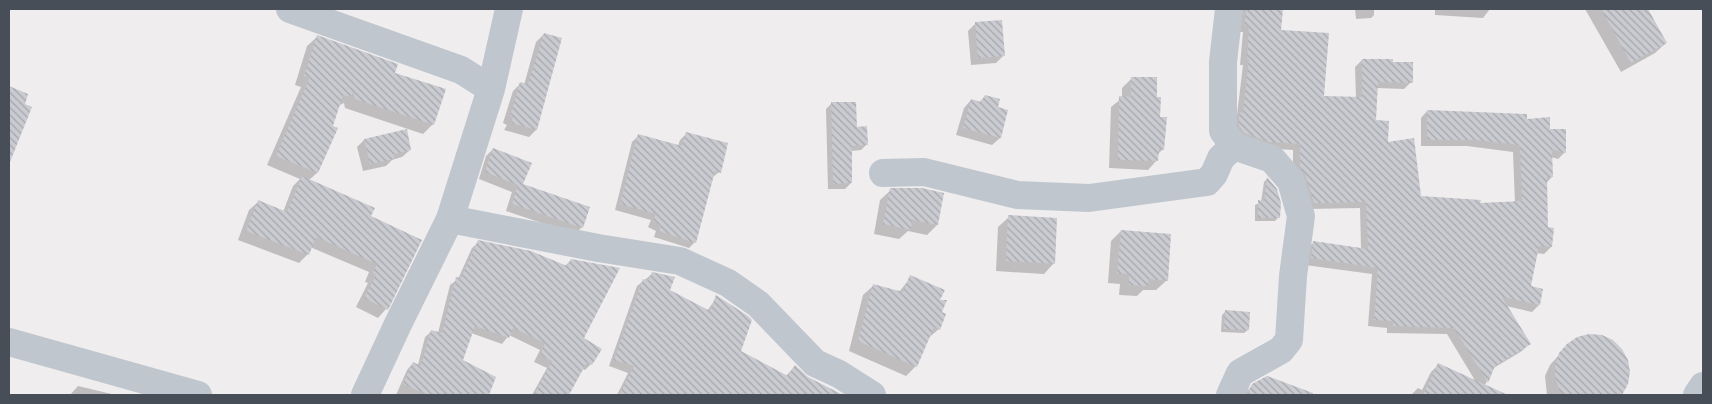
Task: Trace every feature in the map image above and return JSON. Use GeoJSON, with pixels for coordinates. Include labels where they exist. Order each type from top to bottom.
{"type":"FeatureCollection","features":[{"type":"Feature","properties":{"kind":"street"},"geometry":{"type":"LineString","coordinates":[[290,9],[461,70],[491,89]]}},
{"type":"Feature","properties":{"kind":"street"},"geometry":{"type":"LineString","coordinates":[[365,395],[450,219],[491,89],[509,9]]}},
{"type":"Feature","properties":{"kind":"street"},"geometry":{"type":"LineString","coordinates":[[1229,9],[1223,62],[1223,131],[1234,146],[1272,159],[1291,181],[1301,216],[1293,276],[1289,340],[1281,350],[1240,373],[1230,395]]}},
{"type":"Feature","properties":{"kind":"street"},"geometry":{"type":"LineString","coordinates":[[883,173],[924,172],[1017,194],[1089,198],[1207,182],[1214,174],[1221,158],[1234,146]]}},
{"type":"Feature","properties":{"kind":"street"},"geometry":{"type":"LineString","coordinates":[[450,219],[598,248],[680,261],[728,283],[758,304],[815,363],[839,374],[872,395]]}},
{"type":"Feature","properties":{"kind":"street"},"geometry":{"type":"LineString","coordinates":[[9,342],[198,395]]}},
{"type":"Feature","properties":{"kind":"street"},"geometry":{"type":"LineString","coordinates":[[1697,395],[1703,386]]}},
{"type":"Feature","properties":{"kind":"building"},"geometry":{"type":"Polygon","coordinates":[[[1246,9],[1283,9],[1281,30],[1329,33],[1324,96],[1362,97],[1362,59],[1393,59],[1393,62],[1413,62],[1413,83],[1378,82],[1376,120],[1389,121],[1388,142],[1414,138],[1421,196],[1481,200],[1480,203],[1522,201],[1520,145],[1475,140],[1427,140],[1427,110],[1527,114],[1527,119],[1550,117],[1550,129],[1566,129],[1566,153],[1552,149],[1553,177],[1547,177],[1548,227],[1554,228],[1552,247],[1539,246],[1531,286],[1543,289],[1540,305],[1502,297],[1531,344],[1495,366],[1488,383],[1454,328],[1393,326],[1393,321],[1374,320],[1378,268],[1311,258],[1313,241],[1368,249],[1366,202],[1314,203],[1306,177],[1300,167],[1300,144],[1269,142],[1244,133],[1239,126],[1239,112],[1243,113],[1249,59],[1247,59],[1249,26],[1245,26],[1246,9]]]}},
{"type":"Feature","properties":{"kind":"building"},"geometry":{"type":"Polygon","coordinates":[[[1601,9],[1648,9],[1667,43],[1631,63],[1601,9]]]}},
{"type":"Feature","properties":{"kind":"building"},"geometry":{"type":"Polygon","coordinates":[[[1002,20],[1005,56],[978,58],[975,22],[1002,20]]]}},
{"type":"Feature","properties":{"kind":"building"},"geometry":{"type":"Polygon","coordinates":[[[544,33],[562,38],[537,130],[511,123],[513,117],[510,116],[520,82],[528,84],[544,33]]]}},
{"type":"Feature","properties":{"kind":"building"},"geometry":{"type":"Polygon","coordinates":[[[317,35],[398,64],[395,73],[446,89],[434,125],[355,99],[353,92],[351,97],[343,95],[333,126],[338,128],[318,173],[276,156],[310,77],[304,76],[317,35]]]}},
{"type":"Feature","properties":{"kind":"building"},"geometry":{"type":"Polygon","coordinates":[[[1131,77],[1157,77],[1157,97],[1161,97],[1160,117],[1167,117],[1164,150],[1159,149],[1158,161],[1118,160],[1119,96],[1131,97],[1131,77]]]}},
{"type":"Feature","properties":{"kind":"building"},"geometry":{"type":"Polygon","coordinates":[[[9,86],[28,94],[25,104],[32,107],[10,162],[9,86]]]}},
{"type":"Feature","properties":{"kind":"building"},"geometry":{"type":"Polygon","coordinates":[[[985,95],[1000,99],[998,107],[1008,110],[1001,138],[963,128],[971,99],[981,102],[985,95]]]}},
{"type":"Feature","properties":{"kind":"building"},"geometry":{"type":"Polygon","coordinates":[[[831,102],[856,102],[857,127],[867,126],[868,145],[852,146],[852,183],[833,184],[831,102]]]}},
{"type":"Feature","properties":{"kind":"building"},"geometry":{"type":"Polygon","coordinates":[[[407,129],[411,150],[394,154],[394,159],[370,164],[364,139],[407,129]]]}},
{"type":"Feature","properties":{"kind":"building"},"geometry":{"type":"Polygon","coordinates":[[[686,132],[728,143],[721,173],[715,171],[696,243],[659,231],[661,225],[653,221],[656,214],[620,204],[638,134],[682,146],[686,132]]]}},
{"type":"Feature","properties":{"kind":"building"},"geometry":{"type":"Polygon","coordinates":[[[493,148],[532,163],[523,184],[590,207],[583,228],[512,204],[518,185],[485,172],[493,148]]]}},
{"type":"Feature","properties":{"kind":"building"},"geometry":{"type":"Polygon","coordinates":[[[302,176],[375,208],[371,216],[422,240],[388,310],[364,298],[376,275],[373,273],[377,264],[316,237],[309,255],[246,231],[258,200],[287,212],[302,176]]]}},
{"type":"Feature","properties":{"kind":"building"},"geometry":{"type":"Polygon","coordinates":[[[1267,177],[1277,189],[1281,203],[1280,218],[1258,218],[1258,200],[1264,201],[1267,177]]]}},
{"type":"Feature","properties":{"kind":"building"},"geometry":{"type":"Polygon","coordinates":[[[890,188],[922,188],[944,193],[938,225],[912,220],[911,230],[883,224],[890,188]]]}},
{"type":"Feature","properties":{"kind":"building"},"geometry":{"type":"Polygon","coordinates":[[[1008,215],[1057,218],[1055,264],[1006,261],[1008,215]]]}},
{"type":"Feature","properties":{"kind":"building"},"geometry":{"type":"Polygon","coordinates":[[[1121,230],[1171,234],[1168,281],[1149,279],[1148,286],[1129,285],[1129,274],[1117,273],[1121,230]]]}},
{"type":"Feature","properties":{"kind":"building"},"geometry":{"type":"Polygon","coordinates":[[[478,240],[531,251],[567,266],[571,259],[620,268],[584,338],[602,349],[592,365],[587,362],[569,395],[534,395],[552,361],[540,355],[545,343],[513,328],[509,338],[475,326],[463,360],[496,377],[489,395],[428,395],[403,384],[413,362],[421,366],[431,330],[442,333],[456,277],[461,278],[478,240]]]}},
{"type":"Feature","properties":{"kind":"building"},"geometry":{"type":"Polygon","coordinates":[[[652,272],[675,277],[670,290],[710,311],[716,295],[748,316],[752,320],[741,351],[788,376],[795,365],[808,377],[843,395],[619,395],[634,366],[614,360],[643,279],[648,281],[652,272]]]}},
{"type":"Feature","properties":{"kind":"building"},"geometry":{"type":"Polygon","coordinates":[[[910,275],[945,290],[940,300],[947,300],[942,312],[946,314],[940,330],[934,327],[917,367],[858,341],[873,284],[903,292],[910,275]]]}},
{"type":"Feature","properties":{"kind":"building"},"geometry":{"type":"Polygon","coordinates":[[[1225,310],[1250,312],[1249,330],[1224,329],[1225,310]]]}},
{"type":"Feature","properties":{"kind":"building"},"geometry":{"type":"Polygon","coordinates":[[[1589,334],[1602,335],[1613,340],[1622,349],[1628,360],[1630,372],[1628,384],[1622,395],[1563,395],[1559,389],[1555,377],[1555,365],[1559,353],[1577,337],[1589,334]]]}},
{"type":"Feature","properties":{"kind":"building"},"geometry":{"type":"Polygon","coordinates":[[[1438,363],[1508,395],[1423,395],[1438,363]]]}},
{"type":"Feature","properties":{"kind":"building"},"geometry":{"type":"Polygon","coordinates":[[[1267,376],[1313,393],[1313,395],[1247,395],[1252,384],[1267,376]]]}}]}
